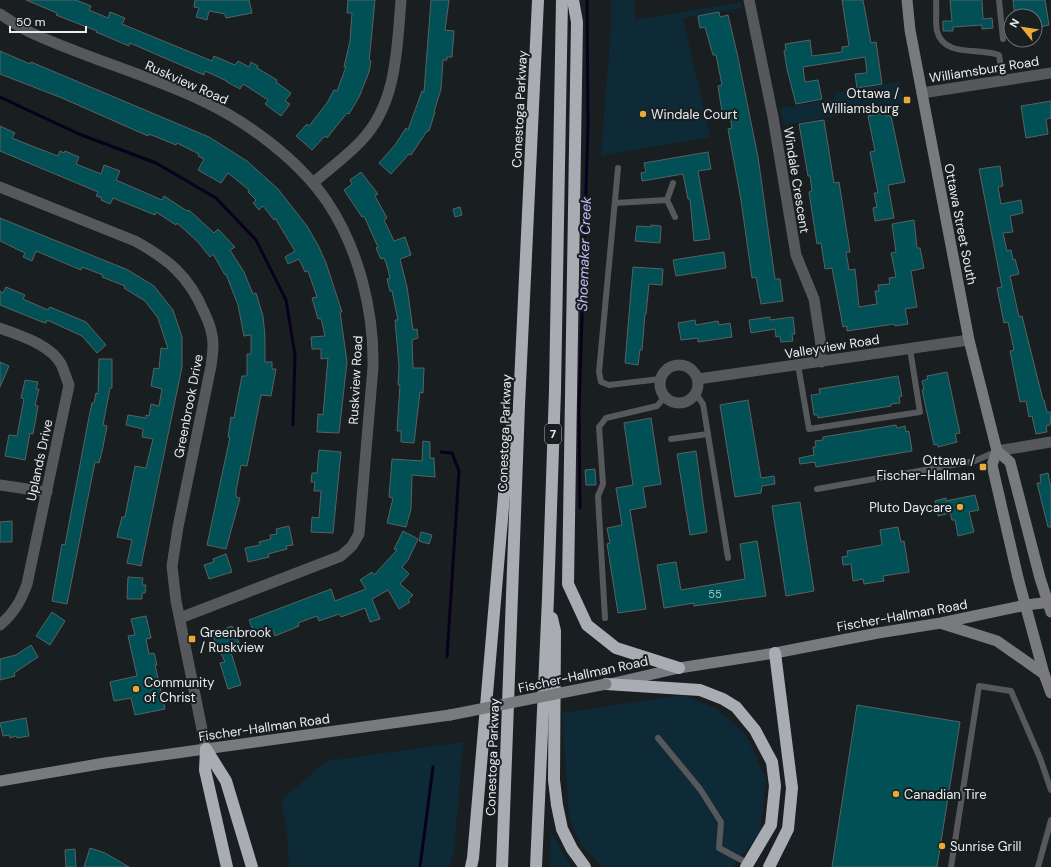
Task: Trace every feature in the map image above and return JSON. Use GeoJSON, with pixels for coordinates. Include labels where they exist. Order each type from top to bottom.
{"type":"FeatureCollection","features":[{"type":"Feature","properties":{"kind":"highway","name":"Conestoga Parkway"},"geometry":{"type":"LineString","coordinates":[[502,867],[519,405],[538,0]]}},
{"type":"Feature","properties":{"kind":"highway","name":"7"},"geometry":{"type":"LineString","coordinates":[[536,867],[548,598],[555,390],[562,0]]}},
{"type":"Feature","properties":{"kind":"highway"},"geometry":{"type":"LineString","coordinates":[[573,0],[576,22],[568,584],[587,625],[616,648],[679,668]]}},
{"type":"Feature","properties":{"kind":"highway"},"geometry":{"type":"LineString","coordinates":[[470,867],[474,850],[509,437],[519,405]]}},
{"type":"Feature","properties":{"kind":"highway"},"geometry":{"type":"LineString","coordinates":[[548,598],[555,631],[554,780],[557,805],[562,828],[572,849],[585,867]]}},
{"type":"Feature","properties":{"kind":"highway"},"geometry":{"type":"LineString","coordinates":[[769,867],[788,830],[792,788],[775,653]]}},
{"type":"Feature","properties":{"kind":"highway"},"geometry":{"type":"LineString","coordinates":[[606,684],[700,690],[723,699],[736,707],[755,730],[772,762],[775,786],[771,825],[747,865]]}},
{"type":"Feature","properties":{"kind":"highway"},"geometry":{"type":"LineString","coordinates":[[206,749],[204,770],[227,867]]}},
{"type":"Feature","properties":{"kind":"highway"},"geometry":{"type":"LineString","coordinates":[[206,749],[226,781],[252,867]]}},
{"type":"Feature","properties":{"kind":"main road","name":"Ottawa Street South"},"geometry":{"type":"LineString","coordinates":[[907,0],[910,30],[969,340],[997,451],[992,465],[1026,605],[1044,674],[1051,693]]}},
{"type":"Feature","properties":{"kind":"main road"},"geometry":{"type":"LineString","coordinates":[[997,451],[1010,462],[1040,578],[1050,605]]}},
{"type":"Feature","properties":{"kind":"main road","name":"Fischer-Hallman Road"},"geometry":{"type":"LineString","coordinates":[[0,781],[105,762],[450,715],[679,668],[775,653],[878,633],[941,623],[1026,605],[1050,605]]}},
{"type":"Feature","properties":{"kind":"main road"},"geometry":{"type":"LineString","coordinates":[[941,623],[997,641],[1044,674]]}},
{"type":"Feature","properties":{"kind":"street"},"geometry":{"type":"LineString","coordinates":[[313,183],[361,141],[379,116],[396,67],[401,0]]}},
{"type":"Feature","properties":{"kind":"street","name":"Windale Crescent"},"geometry":{"type":"LineString","coordinates":[[749,0],[773,117],[796,255],[814,299],[821,345],[821,362]]}},
{"type":"Feature","properties":{"kind":"street","name":"Ruskview Road"},"geometry":{"type":"LineString","coordinates":[[0,14],[32,34],[203,101],[259,134],[282,153],[313,183],[328,204],[350,246],[361,278],[373,340],[358,534],[352,546],[341,556],[180,618]]}},
{"type":"Feature","properties":{"kind":"street","name":"Williamsburg Road"},"geometry":{"type":"LineString","coordinates":[[922,93],[1051,73]]}},
{"type":"Feature","properties":{"kind":"street","name":"Greenbrook Drive"},"geometry":{"type":"LineString","coordinates":[[0,187],[135,241],[156,252],[170,262],[196,293],[208,320],[213,344],[211,366],[178,528],[172,566],[172,580],[206,749]]}},
{"type":"Feature","properties":{"kind":"street","name":"Uplands Drive"},"geometry":{"type":"LineString","coordinates":[[0,328],[27,339],[47,350],[60,363],[69,385],[25,590],[21,602],[10,617],[0,625]]}},
{"type":"Feature","properties":{"kind":"street","name":"Valleyview Road"},"geometry":{"type":"LineString","coordinates":[[698,379],[969,340]]}},
{"type":"Feature","properties":{"kind":"street"},"geometry":{"type":"LineString","coordinates":[[679,364],[691,368],[698,379],[696,394],[692,398],[681,403],[675,403],[665,397],[660,385],[660,379],[667,368],[679,364]]}},
{"type":"Feature","properties":{"kind":"street"},"geometry":{"type":"LineString","coordinates":[[997,451],[1051,442]]}},
{"type":"Feature","properties":{"kind":"street"},"geometry":{"type":"LineString","coordinates":[[0,485],[46,492]]}},
{"type":"Feature","properties":{"kind":"lane"},"geometry":{"type":"LineString","coordinates":[[936,0],[937,31],[943,43],[955,50],[989,51],[999,55],[1003,80]]}},
{"type":"Feature","properties":{"kind":"lane"},"geometry":{"type":"LineString","coordinates":[[999,0],[1003,38]]}},
{"type":"Feature","properties":{"kind":"lane"},"geometry":{"type":"LineString","coordinates":[[618,168],[599,372],[601,382],[609,385],[660,379]]}},
{"type":"Feature","properties":{"kind":"lane"},"geometry":{"type":"LineString","coordinates":[[673,183],[667,200],[676,217]]}},
{"type":"Feature","properties":{"kind":"lane"},"geometry":{"type":"LineString","coordinates":[[615,203],[667,200]]}},
{"type":"Feature","properties":{"kind":"lane"},"geometry":{"type":"LineString","coordinates":[[798,365],[809,429],[920,412],[910,349]]}},
{"type":"Feature","properties":{"kind":"lane"},"geometry":{"type":"LineString","coordinates":[[696,394],[703,404],[728,558]]}},
{"type":"Feature","properties":{"kind":"lane"},"geometry":{"type":"LineString","coordinates":[[605,618],[598,496],[603,484],[599,427],[606,418],[657,406],[665,397]]}},
{"type":"Feature","properties":{"kind":"lane"},"geometry":{"type":"LineString","coordinates":[[671,439],[708,434]]}},
{"type":"Feature","properties":{"kind":"lane"},"geometry":{"type":"LineString","coordinates":[[817,489],[975,461],[997,451]]}},
{"type":"Feature","properties":{"kind":"lane"},"geometry":{"type":"LineString","coordinates":[[951,867],[979,686],[1011,691],[1040,758],[1051,790]]}},
{"type":"Feature","properties":{"kind":"lane"},"geometry":{"type":"LineString","coordinates":[[658,738],[700,789],[721,822],[719,848],[747,865]]}},
{"type":"Feature","properties":{"kind":"lane"},"geometry":{"type":"LineString","coordinates":[[1038,867],[1050,833],[1051,820]]}},
{"type":"Feature","properties":{"kind":"shaded area"},"geometry":{"type":"Polygon","coordinates":[[[611,0],[634,0],[635,20],[741,2],[742,8],[683,18],[710,137],[601,156],[611,30],[611,0]]]}},
{"type":"Feature","properties":{"kind":"shaded area"},"geometry":{"type":"Polygon","coordinates":[[[899,82],[905,104],[784,125],[780,108],[835,99],[834,93],[899,82]]]}},
{"type":"Feature","properties":{"kind":"shaded area"},"geometry":{"type":"Polygon","coordinates":[[[682,695],[717,709],[746,735],[766,779],[760,833],[733,867],[603,867],[580,844],[569,816],[562,713],[682,695]]]}},
{"type":"Feature","properties":{"kind":"shaded area"},"geometry":{"type":"Polygon","coordinates":[[[463,742],[454,852],[449,867],[289,867],[287,830],[281,800],[327,761],[463,742]]]}},
{"type":"Feature","properties":{"kind":"shaded area"},"geometry":{"type":"Polygon","coordinates":[[[551,833],[569,863],[572,867],[550,867],[551,833]]]}},
{"type":"Feature","properties":{"kind":"building"},"geometry":{"type":"Polygon","coordinates":[[[26,0],[76,0],[91,6],[89,10],[108,18],[110,12],[125,18],[122,24],[212,61],[214,56],[235,65],[238,61],[249,67],[251,62],[258,66],[257,68],[277,80],[276,82],[291,93],[285,101],[290,104],[281,116],[265,104],[268,100],[243,84],[240,89],[205,71],[204,75],[130,43],[129,46],[96,32],[97,31],[56,15],[57,13],[26,0]]]}},
{"type":"Feature","properties":{"kind":"building"},"geometry":{"type":"Polygon","coordinates":[[[195,0],[249,0],[252,13],[226,18],[225,14],[209,11],[207,20],[196,17],[199,8],[194,7],[195,0]]]}},
{"type":"Feature","properties":{"kind":"building"},"geometry":{"type":"Polygon","coordinates":[[[348,0],[375,0],[369,72],[359,97],[349,114],[347,113],[327,138],[325,136],[312,150],[296,136],[307,124],[309,126],[327,103],[334,90],[337,91],[346,67],[344,67],[350,41],[352,13],[347,13],[348,0]]]}},
{"type":"Feature","properties":{"kind":"building"},"geometry":{"type":"Polygon","coordinates":[[[431,0],[449,0],[445,30],[454,31],[452,57],[447,57],[447,60],[443,60],[441,89],[429,131],[427,131],[411,155],[409,154],[391,174],[379,163],[395,145],[406,128],[408,130],[422,91],[424,92],[431,0]]]}},
{"type":"Feature","properties":{"kind":"building"},"geometry":{"type":"Polygon","coordinates":[[[842,0],[863,0],[871,43],[876,42],[882,84],[857,88],[855,74],[867,73],[865,57],[803,67],[805,82],[818,80],[822,99],[796,104],[787,69],[784,51],[786,50],[785,44],[810,40],[812,56],[842,52],[842,47],[849,46],[842,0]]]}},
{"type":"Feature","properties":{"kind":"building"},"geometry":{"type":"Polygon","coordinates":[[[950,0],[982,0],[983,19],[992,18],[993,28],[982,29],[982,25],[953,27],[953,31],[943,31],[943,21],[952,21],[950,0]]]}},
{"type":"Feature","properties":{"kind":"building"},"geometry":{"type":"Polygon","coordinates":[[[1013,0],[1045,0],[1049,25],[1043,26],[1043,8],[1014,8],[1013,0]]]}},
{"type":"Feature","properties":{"kind":"building"},"geometry":{"type":"Polygon","coordinates":[[[719,12],[720,17],[728,15],[737,53],[758,157],[775,279],[780,279],[783,301],[761,304],[756,277],[752,278],[741,200],[728,129],[732,128],[729,111],[722,112],[718,86],[722,85],[716,55],[713,55],[705,27],[700,28],[698,16],[719,12]]]}},
{"type":"Feature","properties":{"kind":"building"},"geometry":{"type":"Polygon","coordinates":[[[0,51],[30,64],[31,62],[209,137],[247,161],[278,189],[307,226],[318,245],[326,263],[342,312],[340,312],[347,362],[339,433],[317,432],[318,414],[323,415],[328,358],[321,359],[321,349],[312,349],[311,337],[325,336],[321,318],[318,319],[312,298],[317,297],[308,271],[305,272],[299,259],[288,264],[285,257],[295,251],[275,218],[274,220],[263,206],[259,210],[253,203],[256,200],[248,192],[249,190],[228,173],[221,183],[198,170],[204,159],[198,156],[199,154],[177,143],[176,145],[149,134],[148,136],[62,98],[0,74],[0,51]]]}},
{"type":"Feature","properties":{"kind":"building"},"geometry":{"type":"Polygon","coordinates":[[[1051,101],[1051,118],[1046,119],[1048,134],[1026,138],[1021,106],[1051,101]]]}},
{"type":"Feature","properties":{"kind":"building"},"geometry":{"type":"Polygon","coordinates":[[[885,113],[886,116],[891,116],[905,182],[888,185],[894,218],[875,221],[873,208],[877,207],[874,193],[878,193],[870,152],[875,151],[868,116],[885,113]]]}},
{"type":"Feature","properties":{"kind":"building"},"geometry":{"type":"Polygon","coordinates":[[[824,120],[834,183],[839,182],[850,252],[846,252],[849,270],[855,269],[859,307],[877,304],[875,291],[879,291],[878,285],[890,284],[889,278],[896,277],[891,253],[896,252],[892,224],[914,220],[917,248],[920,248],[924,268],[911,271],[917,307],[905,309],[908,324],[895,326],[894,324],[847,331],[847,326],[843,327],[832,268],[825,269],[821,243],[817,244],[809,192],[812,191],[810,176],[808,176],[799,124],[824,120]]]}},
{"type":"Feature","properties":{"kind":"building"},"geometry":{"type":"Polygon","coordinates":[[[0,126],[15,133],[12,138],[37,148],[58,156],[60,151],[64,153],[65,151],[79,157],[76,164],[101,174],[104,165],[120,171],[116,180],[162,200],[164,196],[187,211],[189,210],[214,233],[218,229],[235,247],[230,250],[244,272],[253,294],[256,293],[263,316],[265,362],[272,362],[272,369],[276,369],[271,396],[261,395],[247,466],[241,465],[236,491],[236,497],[240,498],[226,549],[207,545],[230,437],[228,437],[231,417],[234,418],[242,376],[247,376],[247,354],[251,354],[251,335],[244,336],[238,305],[226,274],[225,275],[213,254],[210,257],[197,241],[177,223],[176,225],[156,212],[155,215],[113,198],[110,204],[101,200],[102,198],[96,196],[98,192],[0,151],[0,126]]]}},
{"type":"Feature","properties":{"kind":"building"},"geometry":{"type":"Polygon","coordinates":[[[708,152],[711,169],[698,171],[710,239],[694,241],[690,199],[688,199],[683,174],[642,181],[641,173],[646,172],[644,163],[708,152]]]}},
{"type":"Feature","properties":{"kind":"building"},"geometry":{"type":"Polygon","coordinates":[[[1000,166],[1003,186],[998,187],[1001,204],[1021,200],[1023,213],[1010,216],[1013,232],[1003,233],[1007,251],[1011,250],[1013,260],[1015,259],[1019,274],[1010,276],[1019,317],[1022,316],[1047,412],[1051,412],[1050,425],[1046,426],[1047,432],[1036,434],[1032,416],[1029,417],[1026,401],[1020,402],[1010,351],[1014,350],[1008,322],[1004,323],[997,288],[1002,287],[979,169],[1000,166]]]}},
{"type":"Feature","properties":{"kind":"building"},"geometry":{"type":"Polygon","coordinates":[[[361,172],[378,194],[375,196],[387,218],[384,220],[394,241],[405,237],[411,255],[400,259],[407,287],[413,330],[417,329],[418,338],[412,340],[413,368],[424,368],[423,393],[420,392],[414,443],[401,442],[401,431],[397,431],[400,385],[398,385],[399,366],[395,320],[398,320],[392,291],[390,291],[387,279],[390,278],[387,266],[384,258],[381,259],[376,248],[378,247],[364,216],[362,217],[344,190],[352,184],[350,180],[361,172]]]}},
{"type":"Feature","properties":{"kind":"building"},"geometry":{"type":"Polygon","coordinates":[[[460,207],[462,215],[455,217],[453,209],[460,207]]]}},
{"type":"Feature","properties":{"kind":"building"},"geometry":{"type":"Polygon","coordinates":[[[0,218],[128,270],[154,286],[173,310],[182,337],[182,367],[141,566],[127,563],[132,540],[117,537],[122,517],[125,517],[135,466],[146,468],[153,439],[142,437],[143,429],[126,425],[128,415],[146,418],[146,415],[149,416],[151,404],[159,406],[162,389],[151,386],[154,368],[159,369],[161,348],[168,349],[158,318],[145,301],[124,288],[125,286],[102,277],[103,275],[82,267],[81,270],[36,251],[32,261],[23,257],[25,253],[0,241],[0,218]]]}},
{"type":"Feature","properties":{"kind":"building"},"geometry":{"type":"Polygon","coordinates":[[[651,225],[661,226],[660,243],[635,241],[637,226],[651,227],[651,225]]]}},
{"type":"Feature","properties":{"kind":"building"},"geometry":{"type":"Polygon","coordinates":[[[724,252],[726,268],[676,276],[673,260],[724,252]]]}},
{"type":"Feature","properties":{"kind":"building"},"geometry":{"type":"Polygon","coordinates":[[[633,267],[663,269],[662,285],[649,284],[642,350],[640,350],[638,365],[625,363],[633,267]]]}},
{"type":"Feature","properties":{"kind":"building"},"geometry":{"type":"Polygon","coordinates":[[[6,287],[25,295],[23,299],[48,310],[50,307],[86,322],[106,345],[97,353],[82,336],[47,320],[46,323],[42,322],[0,305],[0,291],[3,293],[6,287]]]}},
{"type":"Feature","properties":{"kind":"building"},"geometry":{"type":"Polygon","coordinates":[[[770,317],[770,320],[793,317],[795,334],[792,334],[793,341],[781,342],[780,336],[776,337],[775,329],[751,333],[749,320],[770,317]]]}},
{"type":"Feature","properties":{"kind":"building"},"geometry":{"type":"Polygon","coordinates":[[[695,320],[696,325],[718,321],[719,325],[730,323],[732,337],[698,342],[698,338],[681,340],[678,323],[695,320]]]}},
{"type":"Feature","properties":{"kind":"building"},"geometry":{"type":"Polygon","coordinates":[[[99,359],[112,359],[112,388],[110,388],[103,425],[107,426],[103,447],[99,463],[95,462],[67,604],[52,601],[62,544],[65,545],[92,403],[94,403],[96,393],[98,394],[99,359]]]}},
{"type":"Feature","properties":{"kind":"building"},"geometry":{"type":"Polygon","coordinates":[[[0,362],[9,366],[0,387],[0,362]]]}},
{"type":"Feature","properties":{"kind":"building"},"geometry":{"type":"Polygon","coordinates":[[[947,372],[960,433],[955,434],[957,442],[938,447],[937,444],[934,445],[922,390],[924,389],[922,381],[928,379],[927,376],[947,372]]]}},
{"type":"Feature","properties":{"kind":"building"},"geometry":{"type":"Polygon","coordinates":[[[898,376],[902,396],[899,397],[900,403],[891,404],[891,406],[818,418],[818,415],[814,415],[811,395],[820,394],[819,389],[898,376]]]}},
{"type":"Feature","properties":{"kind":"building"},"geometry":{"type":"Polygon","coordinates":[[[25,380],[38,382],[36,389],[39,389],[35,405],[38,406],[33,434],[30,433],[25,460],[5,456],[9,435],[17,436],[24,399],[21,398],[25,380]]]}},
{"type":"Feature","properties":{"kind":"building"},"geometry":{"type":"Polygon","coordinates":[[[748,400],[761,478],[774,476],[775,484],[762,486],[761,493],[735,497],[720,405],[748,400]]]}},
{"type":"Feature","properties":{"kind":"building"},"geometry":{"type":"Polygon","coordinates":[[[651,418],[661,484],[643,487],[646,507],[630,510],[646,609],[618,613],[607,544],[610,543],[607,528],[622,525],[616,488],[633,485],[624,423],[651,418]]]}},
{"type":"Feature","properties":{"kind":"building"},"geometry":{"type":"Polygon","coordinates":[[[896,425],[897,428],[905,426],[906,432],[909,431],[912,451],[816,467],[815,462],[800,464],[799,458],[814,455],[813,447],[816,447],[815,441],[823,440],[823,437],[896,425]]]}},
{"type":"Feature","properties":{"kind":"building"},"geometry":{"type":"Polygon","coordinates":[[[423,441],[430,442],[430,458],[434,458],[435,477],[412,475],[411,509],[406,527],[387,523],[393,498],[389,497],[392,459],[422,461],[423,441]]]}},
{"type":"Feature","properties":{"kind":"building"},"geometry":{"type":"Polygon","coordinates":[[[319,450],[341,452],[333,533],[311,532],[312,517],[319,518],[321,491],[314,491],[315,482],[311,482],[312,473],[317,473],[319,450]]]}},
{"type":"Feature","properties":{"kind":"building"},"geometry":{"type":"Polygon","coordinates":[[[696,451],[707,532],[690,535],[677,454],[696,451]]]}},
{"type":"Feature","properties":{"kind":"building"},"geometry":{"type":"Polygon","coordinates":[[[595,469],[596,485],[586,485],[585,470],[595,469]]]}},
{"type":"Feature","properties":{"kind":"building"},"geometry":{"type":"Polygon","coordinates":[[[1048,473],[1051,488],[1051,527],[1048,527],[1037,483],[1041,483],[1040,475],[1048,473]]]}},
{"type":"Feature","properties":{"kind":"building"},"geometry":{"type":"Polygon","coordinates":[[[975,495],[979,510],[969,512],[974,532],[958,536],[955,520],[952,520],[950,513],[938,516],[935,501],[946,498],[946,501],[975,495]]]}},
{"type":"Feature","properties":{"kind":"building"},"geometry":{"type":"Polygon","coordinates":[[[800,502],[814,591],[786,596],[772,506],[800,502]]]}},
{"type":"Feature","properties":{"kind":"building"},"geometry":{"type":"Polygon","coordinates":[[[12,521],[12,542],[0,542],[0,522],[12,521]]]}},
{"type":"Feature","properties":{"kind":"building"},"geometry":{"type":"Polygon","coordinates":[[[289,526],[293,545],[286,546],[287,549],[268,554],[269,557],[248,562],[245,548],[260,545],[259,542],[271,539],[270,535],[277,534],[276,529],[289,526]]]}},
{"type":"Feature","properties":{"kind":"building"},"geometry":{"type":"Polygon","coordinates":[[[898,527],[901,542],[904,541],[909,572],[883,576],[884,581],[864,584],[863,579],[853,581],[851,564],[843,565],[842,557],[848,556],[847,551],[882,545],[880,530],[898,527]]]}},
{"type":"Feature","properties":{"kind":"building"},"geometry":{"type":"Polygon","coordinates":[[[403,531],[418,539],[408,560],[402,567],[409,574],[400,584],[413,595],[408,600],[410,602],[399,609],[388,590],[372,599],[380,619],[370,622],[365,608],[341,617],[339,614],[319,621],[317,616],[298,623],[299,626],[275,636],[273,630],[256,637],[249,620],[331,589],[335,601],[366,589],[360,580],[372,572],[374,575],[397,550],[394,549],[403,531]]]}},
{"type":"Feature","properties":{"kind":"building"},"geometry":{"type":"Polygon","coordinates":[[[421,532],[432,535],[429,544],[419,541],[421,532]]]}},
{"type":"Feature","properties":{"kind":"building"},"geometry":{"type":"Polygon","coordinates":[[[757,541],[766,596],[694,606],[694,603],[664,608],[657,565],[676,562],[681,590],[745,579],[740,544],[757,541]]]}},
{"type":"Feature","properties":{"kind":"building"},"geometry":{"type":"Polygon","coordinates":[[[226,554],[232,572],[209,579],[204,565],[214,562],[213,559],[226,554]]]}},
{"type":"Feature","properties":{"kind":"building"},"geometry":{"type":"Polygon","coordinates":[[[128,577],[143,578],[142,585],[146,585],[145,593],[142,593],[142,599],[127,599],[128,577]]]}},
{"type":"Feature","properties":{"kind":"building"},"geometry":{"type":"Polygon","coordinates":[[[52,612],[65,621],[50,645],[36,636],[52,612]]]}},
{"type":"Feature","properties":{"kind":"building"},"geometry":{"type":"Polygon","coordinates":[[[146,616],[151,638],[146,639],[149,654],[154,653],[157,665],[155,665],[165,709],[135,715],[131,698],[114,701],[110,682],[137,676],[128,636],[135,635],[131,619],[146,616]]]}},
{"type":"Feature","properties":{"kind":"building"},"geometry":{"type":"Polygon","coordinates":[[[232,626],[240,645],[230,649],[241,685],[228,689],[220,663],[225,662],[212,634],[232,626]]]}},
{"type":"Feature","properties":{"kind":"building"},"geometry":{"type":"Polygon","coordinates":[[[31,645],[38,657],[14,673],[15,676],[0,680],[0,659],[16,655],[31,645]]]}},
{"type":"Feature","properties":{"kind":"building","name":"Canadian Tire"},"geometry":{"type":"Polygon","coordinates":[[[857,705],[960,722],[937,867],[832,867],[857,705]]]}},
{"type":"Feature","properties":{"kind":"building"},"geometry":{"type":"Polygon","coordinates":[[[26,718],[29,736],[17,738],[16,736],[10,738],[9,735],[3,736],[0,723],[26,718]]]}},
{"type":"Feature","properties":{"kind":"building"},"geometry":{"type":"Polygon","coordinates":[[[90,848],[105,853],[129,867],[84,867],[90,848]]]}},
{"type":"Feature","properties":{"kind":"building"},"geometry":{"type":"Polygon","coordinates":[[[75,849],[76,867],[66,867],[65,850],[75,849]]]}},
{"type":"Feature","properties":{"kind":"waterway","name":"Shoemaker Creek"},"geometry":{"type":"LineString","coordinates":[[580,508],[579,411],[588,126],[587,0]]}},
{"type":"Feature","properties":{"kind":"waterway"},"geometry":{"type":"LineString","coordinates":[[0,97],[79,134],[156,163],[216,198],[256,240],[286,300],[295,355],[293,425]]}},
{"type":"Feature","properties":{"kind":"waterway"},"geometry":{"type":"LineString","coordinates":[[441,452],[452,453],[459,471],[447,657]]}},
{"type":"Feature","properties":{"kind":"waterway"},"geometry":{"type":"LineString","coordinates":[[420,867],[433,767]]}},
{"type":"Feature","properties":{"kind":"place","name":"Ottawa / Williamsburg"},"geometry":{"type":"Point","coordinates":[907,100]}},
{"type":"Feature","properties":{"kind":"place","name":"Windale Court"},"geometry":{"type":"Point","coordinates":[643,114]}},
{"type":"Feature","properties":{"kind":"place","name":"Ottawa / Fischer-Hallman"},"geometry":{"type":"Point","coordinates":[983,467]}},
{"type":"Feature","properties":{"kind":"place","name":"Pluto Daycare"},"geometry":{"type":"Point","coordinates":[960,507]}},
{"type":"Feature","properties":{"kind":"place","name":"Greenbrook / Ruskview"},"geometry":{"type":"Point","coordinates":[192,639]}},
{"type":"Feature","properties":{"kind":"place","name":"Community of Christ"},"geometry":{"type":"Point","coordinates":[136,689]}},
{"type":"Feature","properties":{"kind":"place","name":"Canadian Tire"},"geometry":{"type":"Point","coordinates":[896,794]}},
{"type":"Feature","properties":{"kind":"place","name":"Sunrise Grill"},"geometry":{"type":"Point","coordinates":[942,846]}}]}
